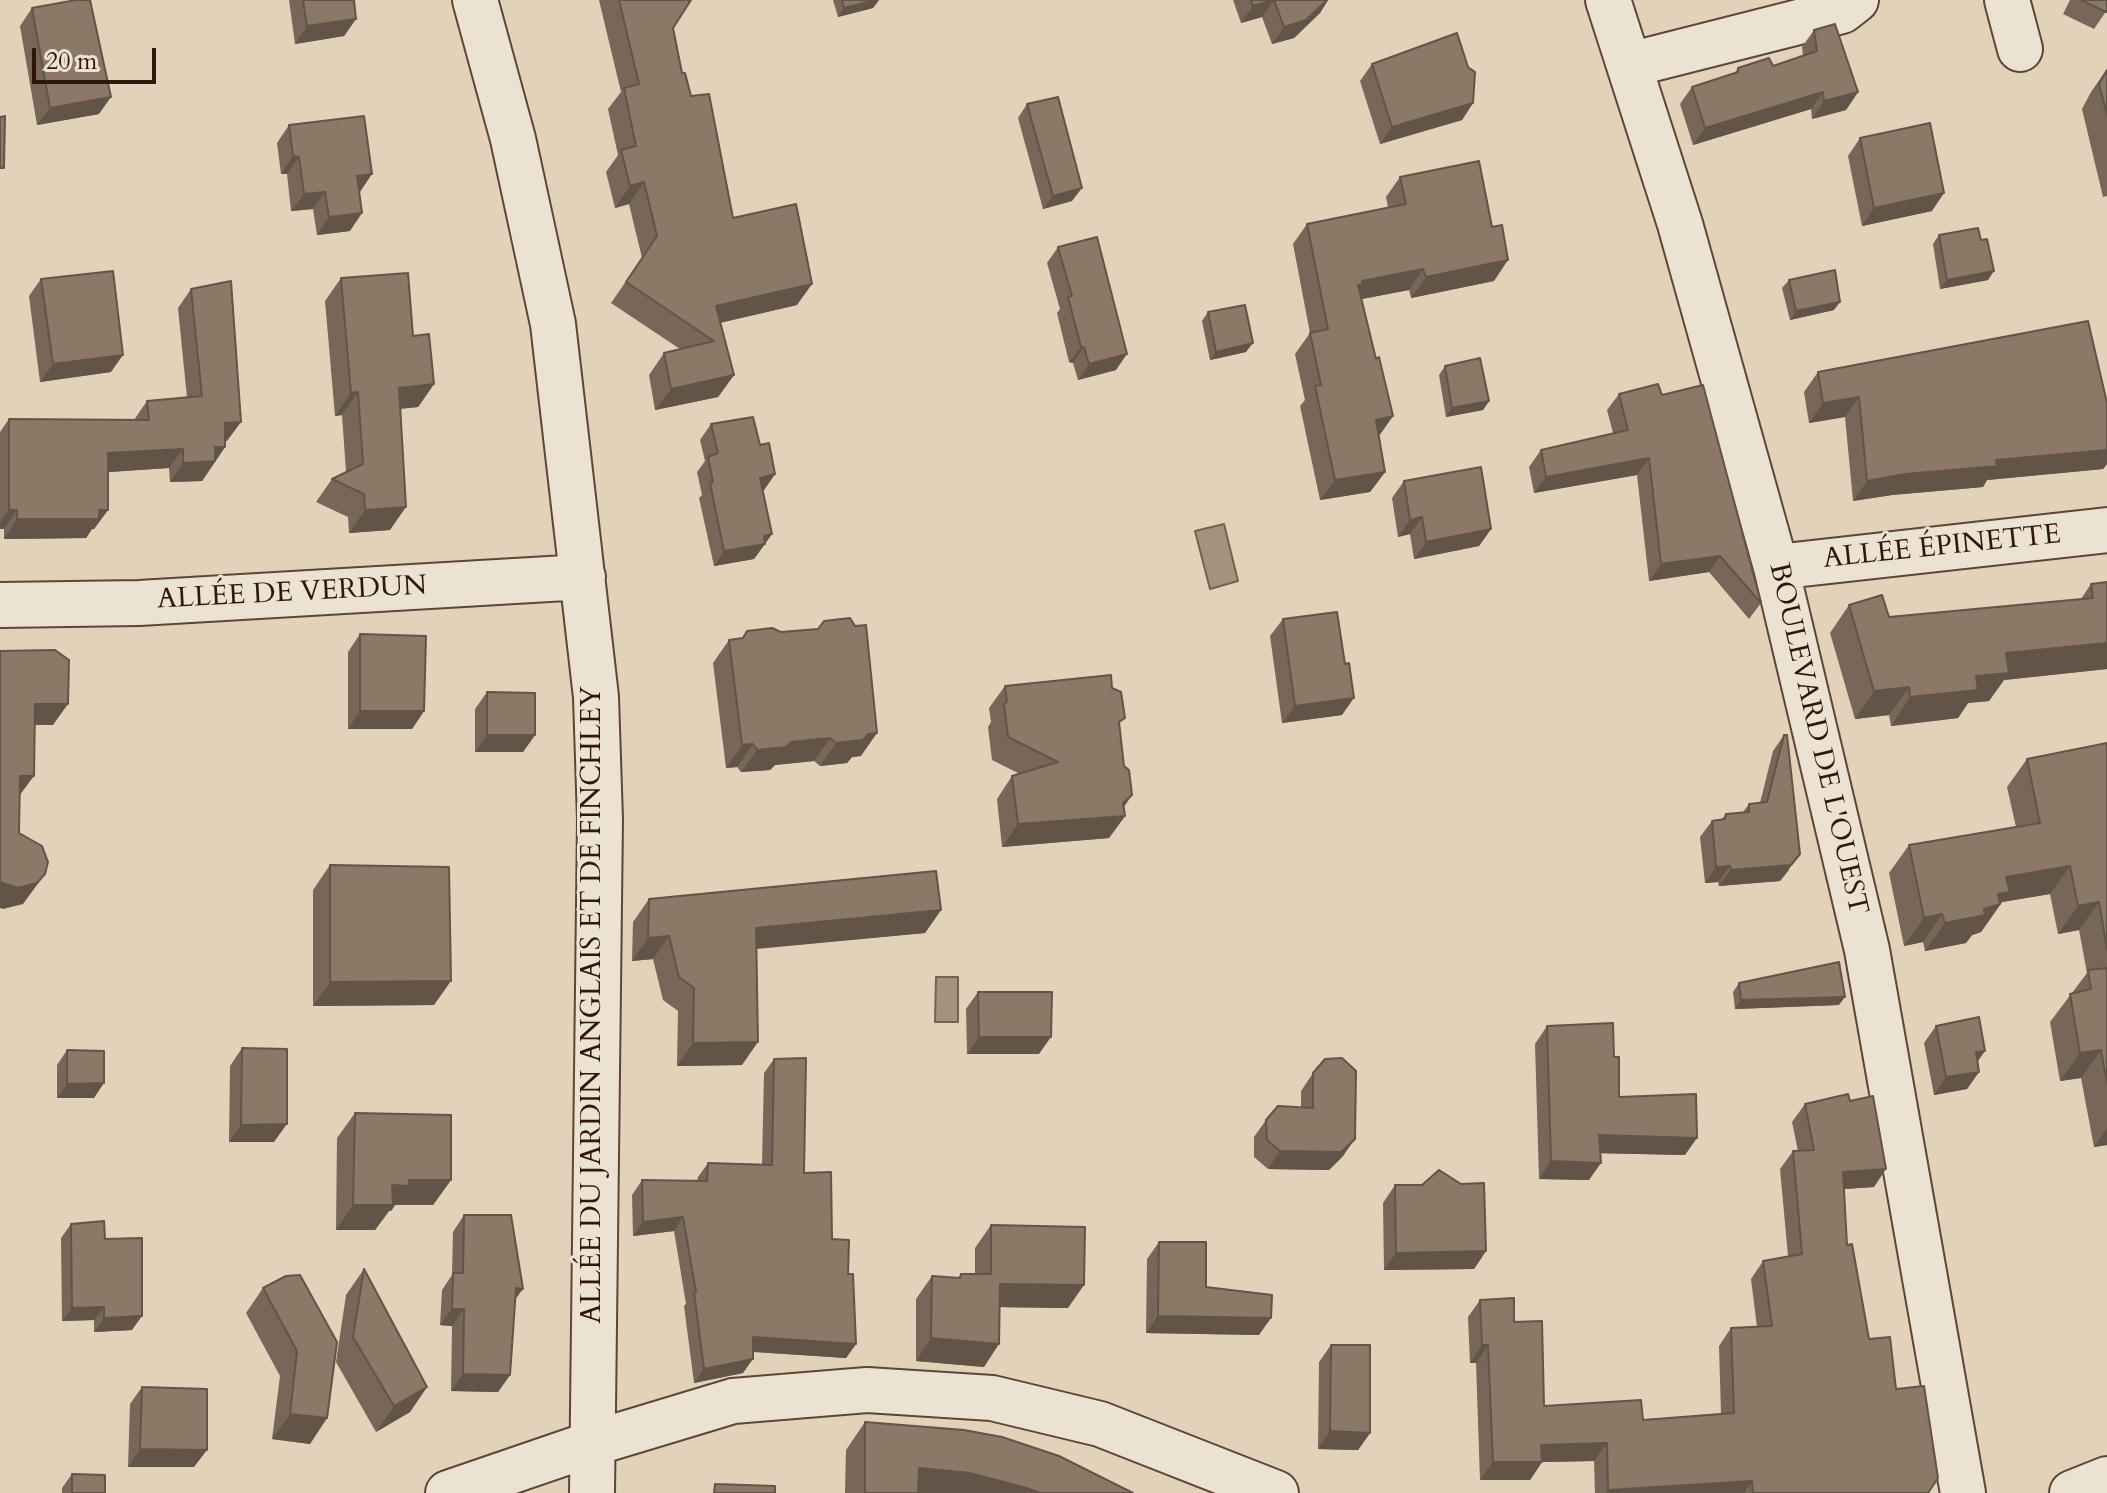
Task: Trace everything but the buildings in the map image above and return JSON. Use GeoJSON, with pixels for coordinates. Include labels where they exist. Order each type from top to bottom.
{"type":"FeatureCollection","features":[{"type":"Feature","properties":{"kind":"street","name":"ALLÉE DU JARDIN ANGLAIS ET DE FINCHLEY"},"geometry":{"type":"LineString","coordinates":[[475,0],[513,139],[553,324],[596,697],[600,820],[592,1493]]}},
{"type":"Feature","properties":{"kind":"street","name":"BOULEVARD DE L'OUEST"},"geometry":{"type":"LineString","coordinates":[[1608,0],[1680,224],[1776,567],[1870,964],[1963,1493]]}},
{"type":"Feature","properties":{"kind":"street"},"geometry":{"type":"LineString","coordinates":[[1629,65],[1842,11],[1856,0]]}},
{"type":"Feature","properties":{"kind":"street"},"geometry":{"type":"LineString","coordinates":[[2007,0],[2020,49]]}},
{"type":"Feature","properties":{"kind":"street","name":"ALLÉE ÉPINETTE"},"geometry":{"type":"LineString","coordinates":[[1776,567],[2107,530]]}},
{"type":"Feature","properties":{"kind":"street","name":"ALLÉE DE VERDUN"},"geometry":{"type":"LineString","coordinates":[[0,605],[139,603],[583,577]]}},
{"type":"Feature","properties":{"kind":"street"},"geometry":{"type":"LineString","coordinates":[[448,1493],[594,1443],[733,1401],[867,1390],[992,1398],[1100,1424],[1276,1493]]}},
{"type":"Feature","properties":{"kind":"street"},"geometry":{"type":"LineString","coordinates":[[2072,1493],[2107,1479]]}},
{"type":"Feature","properties":{"kind":"shaded area"},"geometry":{"type":"Polygon","coordinates":[[[1224,524],[1238,581],[1210,589],[1195,531],[1224,524]]]}},
{"type":"Feature","properties":{"kind":"shaded area"},"geometry":{"type":"Polygon","coordinates":[[[936,977],[958,977],[958,1022],[935,1022],[936,977]]]}}]}
